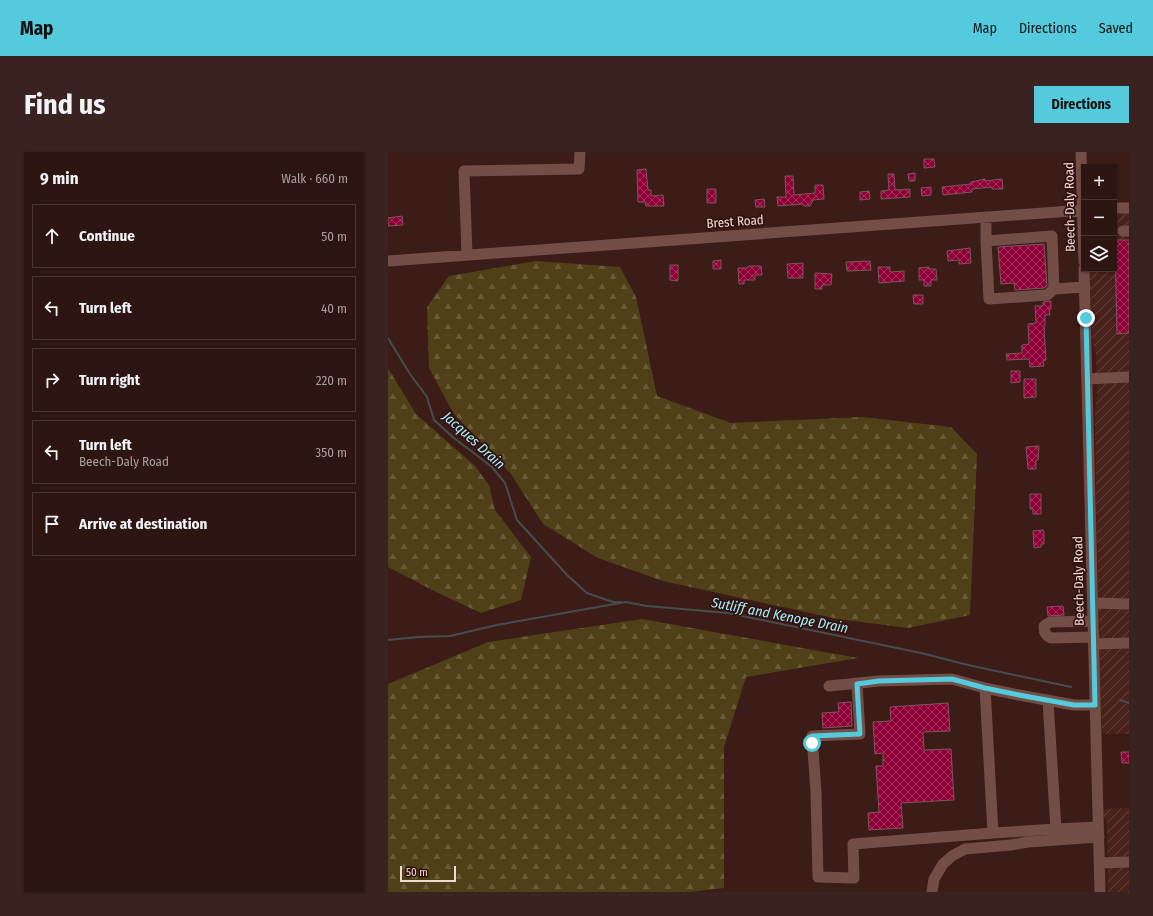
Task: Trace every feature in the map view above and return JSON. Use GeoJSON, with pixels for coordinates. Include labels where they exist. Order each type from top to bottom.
{"type":"FeatureCollection","features":[{"type":"Feature","properties":{"kind":"street"},"geometry":{"type":"LineString","coordinates":[[468,254],[464,171],[579,169],[580,152]]}},
{"type":"Feature","properties":{"kind":"street","name":"Beech-Daly Road"},"geometry":{"type":"LineString","coordinates":[[1081,152],[1083,200]]}},
{"type":"Feature","properties":{"kind":"street"},"geometry":{"type":"LineString","coordinates":[[1117,208],[1129,208]]}},
{"type":"Feature","properties":{"kind":"street","name":"Brest Road"},"geometry":{"type":"LineString","coordinates":[[388,261],[1081,210]]}},
{"type":"Feature","properties":{"kind":"street"},"geometry":{"type":"LineString","coordinates":[[986,217],[989,299],[1047,295],[1054,289],[1085,287]]}},
{"type":"Feature","properties":{"kind":"street"},"geometry":{"type":"LineString","coordinates":[[986,241],[1052,236],[1054,289]]}},
{"type":"Feature","properties":{"kind":"street","name":"Beech-Daly Road"},"geometry":{"type":"LineString","coordinates":[[1084,272],[1100,892]]}},
{"type":"Feature","properties":{"kind":"street"},"geometry":{"type":"LineString","coordinates":[[1087,379],[1129,377]]}},
{"type":"Feature","properties":{"kind":"street"},"geometry":{"type":"LineString","coordinates":[[1093,603],[1129,604]]}},
{"type":"Feature","properties":{"kind":"street"},"geometry":{"type":"LineString","coordinates":[[1093,621],[1050,622],[1044,626],[1044,632],[1051,638],[1129,643]]}},
{"type":"Feature","properties":{"kind":"street"},"geometry":{"type":"LineString","coordinates":[[829,686],[879,681],[952,679],[985,688],[1048,701],[1074,705],[1095,705]]}},
{"type":"Feature","properties":{"kind":"street"},"geometry":{"type":"LineString","coordinates":[[857,684],[860,734],[812,736],[816,792],[818,877],[854,878],[853,844],[1056,829],[1098,832]]}},
{"type":"Feature","properties":{"kind":"street"},"geometry":{"type":"LineString","coordinates":[[985,688],[993,833]]}},
{"type":"Feature","properties":{"kind":"street"},"geometry":{"type":"LineString","coordinates":[[1048,701],[1056,829]]}},
{"type":"Feature","properties":{"kind":"street"},"geometry":{"type":"LineString","coordinates":[[932,892],[934,879],[943,864],[952,856],[965,849],[1011,845],[1098,832]]}},
{"type":"Feature","properties":{"kind":"street"},"geometry":{"type":"LineString","coordinates":[[1099,863],[1129,862]]}},
{"type":"Feature","properties":{"kind":"shaded area"},"geometry":{"type":"Polygon","coordinates":[[[1129,212],[1129,734],[1102,734],[1096,500],[1095,415],[1097,393],[1096,355],[1092,337],[1090,272],[1117,272],[1117,213],[1129,212]]]}},
{"type":"Feature","properties":{"kind":"shaded area"},"geometry":{"type":"Polygon","coordinates":[[[1129,808],[1129,892],[1108,892],[1107,823],[1104,818],[1104,809],[1129,808]]]}},
{"type":"Feature","properties":{"kind":"green space"},"geometry":{"type":"Polygon","coordinates":[[[536,261],[620,267],[636,297],[657,396],[731,423],[862,417],[951,427],[977,454],[970,615],[908,628],[838,619],[663,581],[598,558],[543,524],[511,474],[454,414],[429,368],[427,307],[449,276],[536,261]]]}},
{"type":"Feature","properties":{"kind":"green space"},"geometry":{"type":"Polygon","coordinates":[[[388,368],[416,414],[475,466],[489,485],[495,510],[531,557],[521,600],[481,613],[388,567],[388,368]]]}},
{"type":"Feature","properties":{"kind":"green space"},"geometry":{"type":"Polygon","coordinates":[[[642,619],[858,658],[746,677],[724,747],[724,888],[689,892],[388,892],[388,684],[488,642],[642,619]]]}},
{"type":"Feature","properties":{"kind":"building"},"geometry":{"type":"Polygon","coordinates":[[[924,159],[934,159],[935,167],[924,168],[924,159]]]}},
{"type":"Feature","properties":{"kind":"building"},"geometry":{"type":"Polygon","coordinates":[[[646,169],[648,190],[651,190],[651,196],[663,195],[664,206],[646,206],[645,202],[638,202],[637,170],[646,169]]]}},
{"type":"Feature","properties":{"kind":"building"},"geometry":{"type":"Polygon","coordinates":[[[915,173],[915,181],[909,181],[908,174],[915,173]]]}},
{"type":"Feature","properties":{"kind":"building"},"geometry":{"type":"Polygon","coordinates":[[[888,174],[894,174],[895,190],[910,189],[910,197],[881,199],[881,191],[889,190],[888,174]]]}},
{"type":"Feature","properties":{"kind":"building"},"geometry":{"type":"Polygon","coordinates":[[[785,176],[793,176],[794,195],[815,193],[815,185],[823,185],[824,199],[813,200],[810,206],[804,206],[803,204],[778,206],[777,197],[786,197],[785,176]]]}},
{"type":"Feature","properties":{"kind":"building"},"geometry":{"type":"Polygon","coordinates":[[[985,179],[985,181],[1002,179],[1003,189],[992,189],[992,187],[972,189],[972,192],[943,195],[942,187],[971,184],[971,182],[985,179]]]}},
{"type":"Feature","properties":{"kind":"building"},"geometry":{"type":"Polygon","coordinates":[[[931,187],[931,195],[922,196],[921,188],[931,187]]]}},
{"type":"Feature","properties":{"kind":"building"},"geometry":{"type":"Polygon","coordinates":[[[707,189],[716,189],[716,203],[707,203],[707,189]]]}},
{"type":"Feature","properties":{"kind":"building"},"geometry":{"type":"Polygon","coordinates":[[[869,191],[870,199],[860,200],[860,192],[869,191]]]}},
{"type":"Feature","properties":{"kind":"building"},"geometry":{"type":"Polygon","coordinates":[[[764,199],[765,207],[756,207],[755,200],[764,199]]]}},
{"type":"Feature","properties":{"kind":"building"},"geometry":{"type":"Polygon","coordinates":[[[402,216],[403,225],[388,226],[388,218],[402,216]]]}},
{"type":"Feature","properties":{"kind":"building"},"geometry":{"type":"Polygon","coordinates":[[[1117,240],[1129,240],[1129,333],[1117,334],[1116,272],[1117,272],[1117,240]]]}},
{"type":"Feature","properties":{"kind":"building"},"geometry":{"type":"Polygon","coordinates":[[[1044,244],[1047,286],[1044,288],[1015,290],[1014,283],[1001,284],[998,247],[1044,244]]]}},
{"type":"Feature","properties":{"kind":"building"},"geometry":{"type":"Polygon","coordinates":[[[970,248],[971,263],[959,264],[959,260],[948,261],[947,251],[970,248]]]}},
{"type":"Feature","properties":{"kind":"building"},"geometry":{"type":"Polygon","coordinates":[[[721,260],[721,269],[713,269],[713,261],[721,260]]]}},
{"type":"Feature","properties":{"kind":"building"},"geometry":{"type":"Polygon","coordinates":[[[870,261],[871,270],[847,271],[846,262],[870,261]]]}},
{"type":"Feature","properties":{"kind":"building"},"geometry":{"type":"Polygon","coordinates":[[[803,263],[803,278],[788,278],[787,264],[803,263]]]}},
{"type":"Feature","properties":{"kind":"building"},"geometry":{"type":"Polygon","coordinates":[[[670,265],[678,265],[678,281],[670,280],[670,265]]]}},
{"type":"Feature","properties":{"kind":"building"},"geometry":{"type":"Polygon","coordinates":[[[748,266],[761,266],[762,275],[755,275],[755,280],[744,280],[744,284],[739,284],[738,268],[748,268],[748,266]]]}},
{"type":"Feature","properties":{"kind":"building"},"geometry":{"type":"Polygon","coordinates":[[[878,267],[890,267],[890,272],[904,271],[904,281],[879,283],[878,267]]]}},
{"type":"Feature","properties":{"kind":"building"},"geometry":{"type":"Polygon","coordinates":[[[929,267],[929,269],[936,269],[937,280],[931,280],[931,286],[924,286],[924,280],[919,280],[919,268],[929,267]]]}},
{"type":"Feature","properties":{"kind":"building"},"geometry":{"type":"Polygon","coordinates":[[[815,273],[832,274],[831,285],[822,285],[822,289],[815,289],[815,273]]]}},
{"type":"Feature","properties":{"kind":"building"},"geometry":{"type":"Polygon","coordinates":[[[913,295],[923,295],[923,304],[914,304],[913,295]]]}},
{"type":"Feature","properties":{"kind":"building"},"geometry":{"type":"Polygon","coordinates":[[[1051,301],[1051,309],[1049,309],[1050,315],[1045,315],[1044,326],[1046,360],[1043,361],[1044,366],[1030,367],[1029,359],[1007,360],[1006,354],[1022,353],[1022,345],[1029,344],[1028,324],[1036,323],[1035,306],[1043,306],[1043,302],[1051,301]]]}},
{"type":"Feature","properties":{"kind":"building"},"geometry":{"type":"Polygon","coordinates":[[[1011,371],[1020,371],[1020,382],[1011,383],[1011,371]]]}},
{"type":"Feature","properties":{"kind":"building"},"geometry":{"type":"Polygon","coordinates":[[[1024,379],[1036,379],[1036,397],[1024,398],[1024,379]]]}},
{"type":"Feature","properties":{"kind":"building"},"geometry":{"type":"Polygon","coordinates":[[[1039,446],[1036,469],[1028,469],[1026,447],[1039,446]]]}},
{"type":"Feature","properties":{"kind":"building"},"geometry":{"type":"Polygon","coordinates":[[[1030,494],[1041,494],[1041,514],[1033,514],[1033,509],[1030,509],[1030,494]]]}},
{"type":"Feature","properties":{"kind":"building"},"geometry":{"type":"Polygon","coordinates":[[[1043,530],[1044,544],[1041,544],[1041,547],[1034,548],[1033,531],[1043,530]]]}},
{"type":"Feature","properties":{"kind":"building"},"geometry":{"type":"Polygon","coordinates":[[[1063,606],[1064,615],[1048,616],[1047,607],[1063,606]]]}},
{"type":"Feature","properties":{"kind":"building"},"geometry":{"type":"Polygon","coordinates":[[[851,702],[852,726],[823,728],[822,713],[839,712],[838,703],[851,702]]]}},
{"type":"Feature","properties":{"kind":"building"},"geometry":{"type":"Polygon","coordinates":[[[948,703],[950,731],[923,732],[924,750],[951,749],[954,800],[901,803],[903,828],[869,830],[868,813],[879,812],[876,766],[883,766],[883,753],[875,754],[873,722],[891,721],[890,707],[948,703]]]}},
{"type":"Feature","properties":{"kind":"building"},"geometry":{"type":"Polygon","coordinates":[[[1121,752],[1129,752],[1129,763],[1122,763],[1121,752]]]}},
{"type":"Feature","properties":{"kind":"waterway","name":"Jacques Drain"},"geometry":{"type":"LineString","coordinates":[[388,338],[410,374],[427,397],[434,420],[454,438],[492,467],[505,483],[517,520],[567,575],[587,593],[613,602],[621,602]]}},
{"type":"Feature","properties":{"kind":"waterway","name":"Sutliff and Kenope Drain"},"geometry":{"type":"LineString","coordinates":[[388,640],[450,636],[497,625],[626,602],[647,606],[728,613],[921,653],[968,665],[1071,687]]}},
{"type":"Feature","properties":{"kind":"waterway","name":"Sutliff and Kenope Drain"},"geometry":{"type":"LineString","coordinates":[[1120,700],[1129,703]]}},
{"type":"Feature","properties":{"kind":"route"},"geometry":{"type":"LineString","coordinates":[[812,743],[812,736],[860,734],[857,684],[879,681],[952,679],[1019,695],[1074,705],[1095,705],[1086,318]]}}]}
